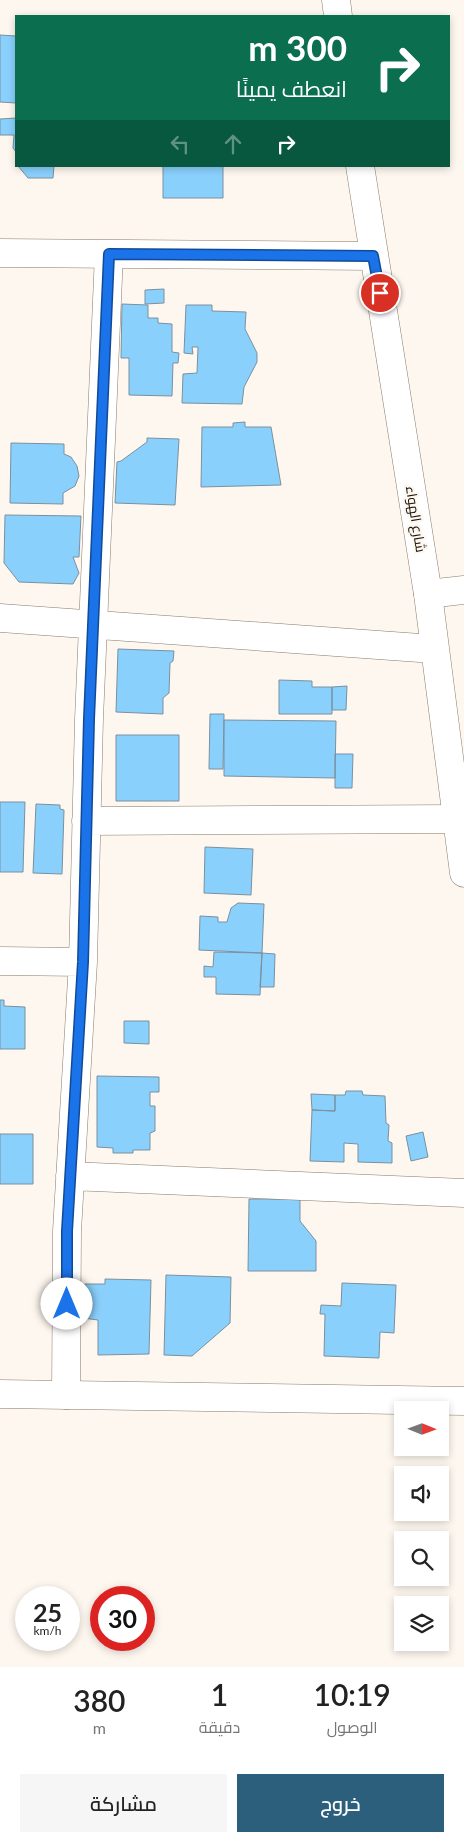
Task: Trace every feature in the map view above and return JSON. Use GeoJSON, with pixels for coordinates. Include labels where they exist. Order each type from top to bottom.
{"type":"FeatureCollection","features":[{"type":"Feature","properties":{"kind":"street"},"geometry":{"type":"LineString","coordinates":[[336,0],[338,15]]}},
{"type":"Feature","properties":{"kind":"street","name":"شارع الهواء"},"geometry":{"type":"LineString","coordinates":[[360,167],[428,594],[464,873]]}},
{"type":"Feature","properties":{"kind":"street"},"geometry":{"type":"LineString","coordinates":[[0,253],[373,256]]}},
{"type":"Feature","properties":{"kind":"street"},"geometry":{"type":"LineString","coordinates":[[66,1395],[70,1176],[83,962],[93,624],[109,254]]}},
{"type":"Feature","properties":{"kind":"street"},"geometry":{"type":"LineString","coordinates":[[428,594],[464,590]]}},
{"type":"Feature","properties":{"kind":"street"},"geometry":{"type":"LineString","coordinates":[[0,618],[434,649]]}},
{"type":"Feature","properties":{"kind":"street"},"geometry":{"type":"LineString","coordinates":[[86,821],[456,819]]}},
{"type":"Feature","properties":{"kind":"street"},"geometry":{"type":"LineString","coordinates":[[0,961],[83,962]]}},
{"type":"Feature","properties":{"kind":"street"},"geometry":{"type":"LineString","coordinates":[[70,1176],[464,1193]]}},
{"type":"Feature","properties":{"kind":"street"},"geometry":{"type":"LineString","coordinates":[[0,1394],[464,1401]]}},
{"type":"Feature","properties":{"kind":"building"},"geometry":{"type":"Polygon","coordinates":[[[0,35],[15,36],[15,103],[0,102],[0,35]]]}},
{"type":"Feature","properties":{"kind":"building"},"geometry":{"type":"Polygon","coordinates":[[[15,118],[15,151],[13,148],[14,135],[0,135],[0,119],[15,118]]]}},
{"type":"Feature","properties":{"kind":"building"},"geometry":{"type":"Polygon","coordinates":[[[19,167],[54,167],[53,178],[28,178],[19,167]]]}},
{"type":"Feature","properties":{"kind":"building"},"geometry":{"type":"Polygon","coordinates":[[[163,167],[223,167],[223,198],[163,198],[163,167]]]}},
{"type":"Feature","properties":{"kind":"building"},"geometry":{"type":"Polygon","coordinates":[[[164,289],[164,303],[145,304],[145,290],[164,289]]]}},
{"type":"Feature","properties":{"kind":"building"},"geometry":{"type":"Polygon","coordinates":[[[122,304],[148,305],[148,318],[158,318],[158,323],[172,324],[172,352],[179,353],[178,363],[173,363],[172,396],[129,395],[129,358],[121,358],[122,304]]]}},
{"type":"Feature","properties":{"kind":"building"},"geometry":{"type":"Polygon","coordinates":[[[186,305],[212,305],[212,311],[246,312],[245,329],[257,353],[257,362],[244,387],[242,404],[182,403],[183,374],[197,373],[198,347],[192,347],[193,354],[184,353],[186,305]]]}},
{"type":"Feature","properties":{"kind":"building"},"geometry":{"type":"Polygon","coordinates":[[[245,422],[245,427],[271,427],[281,485],[201,487],[202,427],[233,427],[233,423],[245,422]]]}},
{"type":"Feature","properties":{"kind":"building"},"geometry":{"type":"Polygon","coordinates":[[[147,438],[179,439],[175,505],[115,503],[117,462],[147,442],[147,438]]]}},
{"type":"Feature","properties":{"kind":"building"},"geometry":{"type":"Polygon","coordinates":[[[11,443],[64,444],[64,454],[71,457],[77,466],[79,476],[75,486],[63,493],[63,504],[10,503],[11,443]]]}},
{"type":"Feature","properties":{"kind":"building"},"geometry":{"type":"Polygon","coordinates":[[[5,515],[81,516],[79,557],[73,557],[79,573],[73,584],[19,582],[4,563],[5,515]]]}},
{"type":"Feature","properties":{"kind":"building"},"geometry":{"type":"Polygon","coordinates":[[[118,649],[174,651],[173,661],[170,663],[169,693],[163,698],[163,714],[116,712],[118,649]]]}},
{"type":"Feature","properties":{"kind":"building"},"geometry":{"type":"Polygon","coordinates":[[[279,680],[312,681],[312,687],[332,687],[332,714],[279,714],[279,680]]]}},
{"type":"Feature","properties":{"kind":"building"},"geometry":{"type":"Polygon","coordinates":[[[347,686],[346,710],[332,710],[332,687],[347,686]]]}},
{"type":"Feature","properties":{"kind":"building"},"geometry":{"type":"Polygon","coordinates":[[[210,714],[224,714],[223,769],[209,769],[210,714]]]}},
{"type":"Feature","properties":{"kind":"building"},"geometry":{"type":"Polygon","coordinates":[[[224,720],[336,721],[335,778],[224,776],[224,720]]]}},
{"type":"Feature","properties":{"kind":"building"},"geometry":{"type":"Polygon","coordinates":[[[116,735],[179,735],[179,801],[116,801],[116,735]]]}},
{"type":"Feature","properties":{"kind":"building"},"geometry":{"type":"Polygon","coordinates":[[[335,754],[353,754],[352,788],[335,788],[335,754]]]}},
{"type":"Feature","properties":{"kind":"building"},"geometry":{"type":"Polygon","coordinates":[[[0,802],[25,802],[23,872],[0,872],[0,802]]]}},
{"type":"Feature","properties":{"kind":"building"},"geometry":{"type":"Polygon","coordinates":[[[36,804],[60,805],[60,809],[64,810],[62,874],[33,873],[36,804]]]}},
{"type":"Feature","properties":{"kind":"building"},"geometry":{"type":"Polygon","coordinates":[[[205,847],[253,849],[251,895],[204,893],[205,847]]]}},
{"type":"Feature","properties":{"kind":"building"},"geometry":{"type":"Polygon","coordinates":[[[238,903],[264,904],[262,953],[199,950],[200,916],[218,917],[218,922],[227,922],[231,908],[238,903]]]}},
{"type":"Feature","properties":{"kind":"building"},"geometry":{"type":"Polygon","coordinates":[[[214,952],[262,953],[260,995],[216,994],[216,977],[204,977],[204,966],[213,967],[214,952]]]}},
{"type":"Feature","properties":{"kind":"building"},"geometry":{"type":"Polygon","coordinates":[[[262,953],[275,954],[274,987],[260,987],[262,953]]]}},
{"type":"Feature","properties":{"kind":"building"},"geometry":{"type":"Polygon","coordinates":[[[0,1000],[4,1000],[4,1006],[25,1007],[25,1049],[0,1049],[0,1000]]]}},
{"type":"Feature","properties":{"kind":"building"},"geometry":{"type":"Polygon","coordinates":[[[124,1021],[149,1021],[149,1044],[124,1043],[124,1021]]]}},
{"type":"Feature","properties":{"kind":"building"},"geometry":{"type":"Polygon","coordinates":[[[97,1076],[159,1077],[159,1092],[150,1092],[150,1106],[155,1106],[155,1131],[150,1133],[150,1150],[133,1150],[133,1153],[113,1153],[113,1148],[97,1147],[97,1076]]]}},
{"type":"Feature","properties":{"kind":"building"},"geometry":{"type":"Polygon","coordinates":[[[346,1091],[362,1091],[363,1095],[385,1096],[386,1123],[389,1125],[388,1141],[392,1143],[392,1163],[358,1162],[358,1144],[344,1143],[344,1162],[310,1161],[312,1110],[335,1111],[335,1095],[345,1095],[346,1091]]]}},
{"type":"Feature","properties":{"kind":"building"},"geometry":{"type":"Polygon","coordinates":[[[311,1094],[335,1095],[335,1111],[312,1110],[311,1094]]]}},
{"type":"Feature","properties":{"kind":"building"},"geometry":{"type":"Polygon","coordinates":[[[423,1132],[428,1157],[411,1161],[406,1136],[423,1132]]]}},
{"type":"Feature","properties":{"kind":"building"},"geometry":{"type":"Polygon","coordinates":[[[0,1134],[33,1134],[33,1184],[0,1184],[0,1134]]]}},
{"type":"Feature","properties":{"kind":"building"},"geometry":{"type":"Polygon","coordinates":[[[249,1199],[300,1199],[300,1221],[316,1241],[316,1271],[248,1271],[249,1199]]]}},
{"type":"Feature","properties":{"kind":"building"},"geometry":{"type":"Polygon","coordinates":[[[166,1275],[231,1277],[230,1323],[192,1356],[164,1355],[166,1275]]]}},
{"type":"Feature","properties":{"kind":"building"},"geometry":{"type":"Polygon","coordinates":[[[105,1279],[151,1280],[149,1354],[98,1355],[98,1320],[83,1318],[85,1284],[105,1284],[105,1279]]]}},
{"type":"Feature","properties":{"kind":"building"},"geometry":{"type":"Polygon","coordinates":[[[342,1283],[396,1285],[394,1333],[380,1332],[379,1358],[324,1356],[325,1314],[320,1314],[321,1305],[341,1306],[342,1283]]]}},
{"type":"Feature","properties":{"kind":"route"},"geometry":{"type":"LineString","coordinates":[[67,1304],[67,1231],[83,962],[89,719],[109,254],[373,256],[380,293]]}}]}
